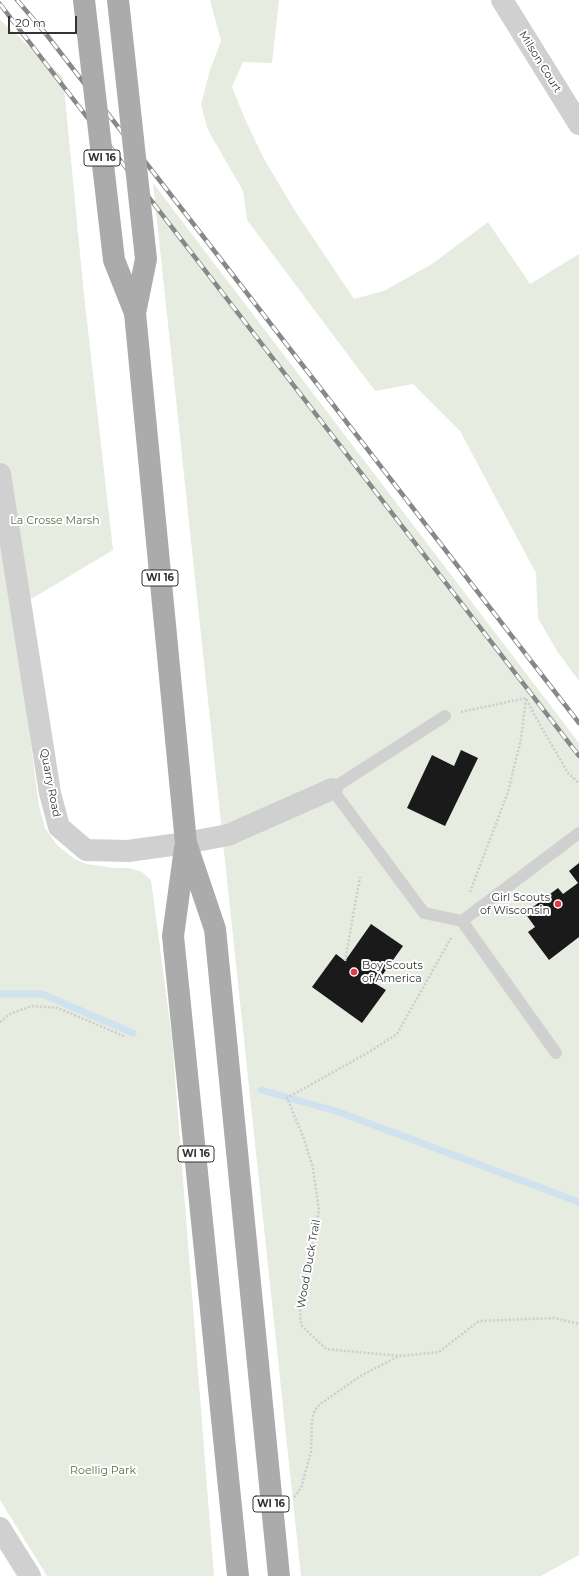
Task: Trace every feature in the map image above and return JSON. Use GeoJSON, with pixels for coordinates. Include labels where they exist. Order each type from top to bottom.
{"type":"FeatureCollection","features":[{"type":"Feature","properties":{"kind":"main road","name":"WI 16"},"geometry":{"type":"LineString","coordinates":[[84,0],[114,260],[135,313],[186,843],[215,929],[278,1576]]}},
{"type":"Feature","properties":{"kind":"main road","name":"WI 16"},"geometry":{"type":"LineString","coordinates":[[118,0],[146,259],[135,313]]}},
{"type":"Feature","properties":{"kind":"main road","name":"WI 16"},"geometry":{"type":"LineString","coordinates":[[186,843],[173,936],[238,1576]]}},
{"type":"Feature","properties":{"kind":"street","name":"Milson Court"},"geometry":{"type":"LineString","coordinates":[[502,0],[579,124]]}},
{"type":"Feature","properties":{"kind":"street","name":"Quarry Road"},"geometry":{"type":"LineString","coordinates":[[0,474],[50,793],[59,827],[86,850],[128,850],[186,843],[228,835],[332,789]]}},
{"type":"Feature","properties":{"kind":"street"},"geometry":{"type":"LineString","coordinates":[[0,1528],[30,1576]]}},
{"type":"Feature","properties":{"kind":"lane"},"geometry":{"type":"LineString","coordinates":[[445,716],[332,789],[424,913],[460,921],[556,1053]]}},
{"type":"Feature","properties":{"kind":"lane"},"geometry":{"type":"LineString","coordinates":[[460,921],[579,833]]}},
{"type":"Feature","properties":{"kind":"path"},"geometry":{"type":"LineString","coordinates":[[445,716],[526,698]]}},
{"type":"Feature","properties":{"kind":"path"},"geometry":{"type":"LineString","coordinates":[[526,698],[568,773],[579,783]]}},
{"type":"Feature","properties":{"kind":"path"},"geometry":{"type":"LineString","coordinates":[[460,921],[508,792],[521,739],[526,698]]}},
{"type":"Feature","properties":{"kind":"path"},"geometry":{"type":"LineString","coordinates":[[345,961],[360,877]]}},
{"type":"Feature","properties":{"kind":"path","name":"Wood Duck Trail"},"geometry":{"type":"LineString","coordinates":[[460,921],[397,1034],[369,1052],[287,1098],[304,1139],[313,1168],[319,1211],[300,1306],[301,1325],[326,1349],[400,1356],[439,1352],[479,1321],[554,1318],[579,1324]]}},
{"type":"Feature","properties":{"kind":"path"},"geometry":{"type":"LineString","coordinates":[[0,1022],[10,1014],[32,1006],[58,1008],[126,1037]]}},
{"type":"Feature","properties":{"kind":"path"},"geometry":{"type":"LineString","coordinates":[[292,1498],[301,1488],[311,1452],[312,1421],[315,1410],[320,1404],[362,1375],[400,1356]]}},
{"type":"Feature","properties":{"kind":"green space"},"geometry":{"type":"Polygon","coordinates":[[[210,0],[279,0],[272,63],[243,62],[232,87],[264,159],[295,211],[354,299],[384,291],[432,264],[488,222],[530,284],[579,254],[579,681],[557,651],[538,618],[536,573],[460,431],[413,384],[375,391],[247,220],[243,191],[208,130],[201,105],[210,70],[221,41],[210,0]]]}},
{"type":"Feature","properties":{"kind":"green space","name":"Roellig Park"},"geometry":{"type":"Polygon","coordinates":[[[0,20],[63,77],[84,295],[113,550],[13,610],[39,806],[45,828],[57,845],[73,858],[86,864],[115,868],[130,868],[142,872],[151,880],[172,1039],[214,1576],[47,1576],[0,1500],[0,20]]]}},
{"type":"Feature","properties":{"kind":"green space"},"geometry":{"type":"Polygon","coordinates":[[[153,183],[579,743],[579,1555],[541,1576],[301,1576],[153,183]]]}},
{"type":"Feature","properties":{"kind":"building"},"geometry":{"type":"Polygon","coordinates":[[[461,750],[478,758],[445,826],[407,808],[432,755],[454,766],[461,750]]]}},
{"type":"Feature","properties":{"kind":"building","name":"Girl Scouts of Wisconsin"},"geometry":{"type":"Polygon","coordinates":[[[579,863],[579,937],[549,960],[528,932],[535,927],[525,913],[558,888],[563,894],[578,883],[569,871],[579,863]]]}},
{"type":"Feature","properties":{"kind":"building","name":"Boy Scouts of America"},"geometry":{"type":"Polygon","coordinates":[[[371,924],[403,946],[376,984],[386,990],[362,1023],[312,987],[336,954],[345,961],[371,924]]]}},
{"type":"Feature","properties":{"kind":"waterway"},"geometry":{"type":"LineString","coordinates":[[0,994],[42,994],[133,1033]]}},
{"type":"Feature","properties":{"kind":"waterway"},"geometry":{"type":"LineString","coordinates":[[261,1090],[336,1111],[579,1202]]}},
{"type":"Feature","properties":{"kind":"railway"},"geometry":{"type":"LineString","coordinates":[[17,0],[46,34],[579,723]]}},
{"type":"Feature","properties":{"kind":"railway"},"geometry":{"type":"LineString","coordinates":[[0,4],[579,756]]}},
{"type":"Feature","properties":{"kind":"place","name":"Girl Scouts of Wisconsin"},"geometry":{"type":"Point","coordinates":[558,904]}},
{"type":"Feature","properties":{"kind":"place","name":"Boy Scouts of America"},"geometry":{"type":"Point","coordinates":[354,972]}},
{"type":"Feature","properties":{"kind":"park label","name":"La Crosse Marsh"},"geometry":{"type":"Point","coordinates":[55,521]}}]}
